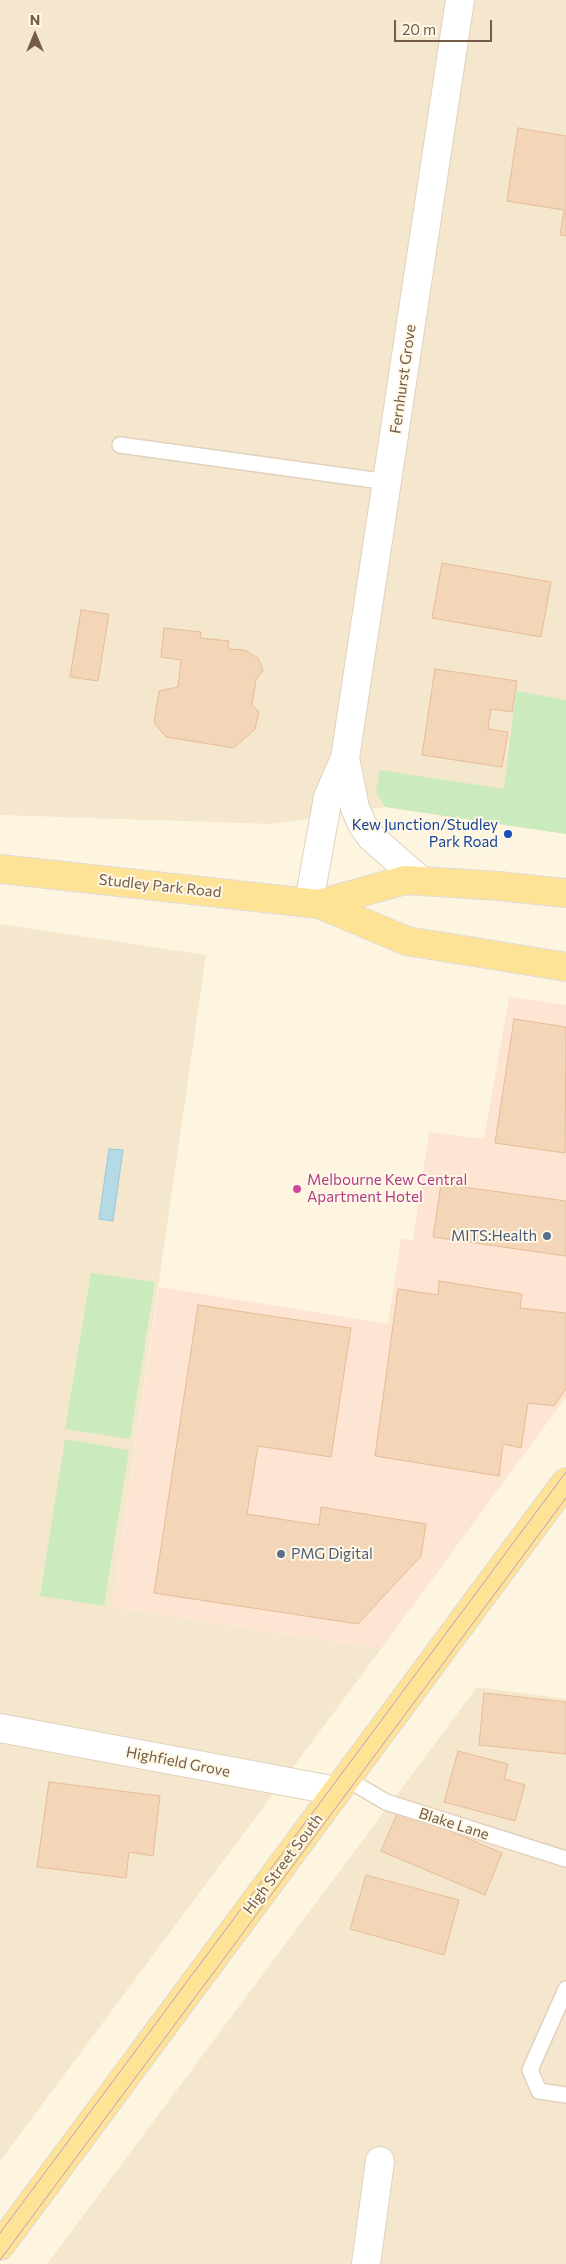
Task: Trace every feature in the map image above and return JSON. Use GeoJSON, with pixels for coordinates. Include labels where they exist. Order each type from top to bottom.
{"type":"FeatureCollection","features":[{"type":"Feature","properties":{"kind":"main road","name":"Studley Park Road"},"geometry":{"type":"LineString","coordinates":[[0,869],[314,903],[407,941],[566,966]]}},
{"type":"Feature","properties":{"kind":"main road","name":"Studley Park Road"},"geometry":{"type":"LineString","coordinates":[[314,903],[405,880],[499,886],[566,893]]}},
{"type":"Feature","properties":{"kind":"main road","name":"High Street South"},"geometry":{"type":"LineString","coordinates":[[0,2246],[566,1482]]}},
{"type":"Feature","properties":{"kind":"street","name":"Fernhurst Grove"},"geometry":{"type":"LineString","coordinates":[[314,903],[328,797],[345,758],[460,0]]}},
{"type":"Feature","properties":{"kind":"street","name":"Fernhurst Grove"},"geometry":{"type":"LineString","coordinates":[[345,758],[355,808],[362,824],[371,836],[420,880]]}},
{"type":"Feature","properties":{"kind":"street","name":"Highfield Grove"},"geometry":{"type":"LineString","coordinates":[[6,1732],[342,1785]]}},
{"type":"Feature","properties":{"kind":"street"},"geometry":{"type":"LineString","coordinates":[[366,2264],[380,2161]]}},
{"type":"Feature","properties":{"kind":"lane"},"geometry":{"type":"LineString","coordinates":[[120,444],[388,482]]}},
{"type":"Feature","properties":{"kind":"lane","name":"Blake Lane"},"geometry":{"type":"LineString","coordinates":[[342,1785],[386,1802],[566,1859]]}},
{"type":"Feature","properties":{"kind":"lane"},"geometry":{"type":"LineString","coordinates":[[566,1989],[530,2070],[539,2092],[566,2095]]}},
{"type":"Feature","properties":{"kind":"shaded area"},"geometry":{"type":"Polygon","coordinates":[[[0,0],[566,0],[566,834],[385,807],[272,824],[0,815],[0,0]]]}},
{"type":"Feature","properties":{"kind":"shaded area"},"geometry":{"type":"Polygon","coordinates":[[[0,924],[206,955],[112,1607],[381,1649],[0,2161],[0,924]]]}},
{"type":"Feature","properties":{"kind":"shaded area"},"geometry":{"type":"Polygon","coordinates":[[[509,997],[566,1005],[566,1397],[381,1649],[112,1607],[159,1287],[388,1324],[401,1239],[413,1240],[429,1132],[484,1139],[509,997]]]}},
{"type":"Feature","properties":{"kind":"shaded area"},"geometry":{"type":"Polygon","coordinates":[[[477,1687],[566,1699],[566,2264],[47,2264],[477,1687]]]}},
{"type":"Feature","properties":{"kind":"green space"},"geometry":{"type":"Polygon","coordinates":[[[516,691],[566,700],[566,834],[385,807],[376,792],[380,770],[504,789],[516,691]]]}},
{"type":"Feature","properties":{"kind":"green space"},"geometry":{"type":"Polygon","coordinates":[[[91,1273],[155,1282],[130,1439],[65,1429],[91,1273]]]}},
{"type":"Feature","properties":{"kind":"green space"},"geometry":{"type":"Polygon","coordinates":[[[65,1439],[129,1450],[104,1606],[40,1596],[65,1439]]]}},
{"type":"Feature","properties":{"kind":"water"},"geometry":{"type":"Polygon","coordinates":[[[109,1149],[123,1150],[113,1221],[99,1219],[109,1149]]]}},
{"type":"Feature","properties":{"kind":"building"},"geometry":{"type":"Polygon","coordinates":[[[518,128],[566,136],[566,236],[560,235],[564,210],[507,201],[518,128]]]}},
{"type":"Feature","properties":{"kind":"building"},"geometry":{"type":"Polygon","coordinates":[[[442,563],[551,582],[541,637],[432,618],[442,563]]]}},
{"type":"Feature","properties":{"kind":"building"},"geometry":{"type":"Polygon","coordinates":[[[81,610],[109,614],[98,681],[70,677],[81,610]]]}},
{"type":"Feature","properties":{"kind":"building"},"geometry":{"type":"Polygon","coordinates":[[[164,628],[201,632],[200,638],[229,641],[228,649],[245,650],[258,658],[263,670],[256,680],[252,705],[259,712],[255,729],[234,748],[166,737],[154,723],[159,691],[178,687],[181,660],[161,657],[164,628]]]}},
{"type":"Feature","properties":{"kind":"building"},"geometry":{"type":"Polygon","coordinates":[[[435,669],[517,681],[512,712],[491,709],[488,729],[508,732],[502,767],[422,755],[435,669]]]}},
{"type":"Feature","properties":{"kind":"building"},"geometry":{"type":"Polygon","coordinates":[[[514,1019],[566,1027],[565,1153],[495,1143],[514,1019]]]}},
{"type":"Feature","properties":{"kind":"building"},"geometry":{"type":"Polygon","coordinates":[[[441,1184],[566,1201],[566,1256],[433,1237],[441,1184]]]}},
{"type":"Feature","properties":{"kind":"building"},"geometry":{"type":"Polygon","coordinates":[[[439,1281],[522,1294],[520,1308],[566,1313],[566,1389],[554,1406],[528,1403],[521,1448],[503,1444],[499,1476],[375,1456],[398,1289],[438,1295],[439,1281]]]}},
{"type":"Feature","properties":{"kind":"building"},"geometry":{"type":"Polygon","coordinates":[[[198,1305],[351,1328],[331,1457],[258,1446],[247,1514],[319,1525],[321,1507],[426,1524],[421,1556],[358,1624],[154,1593],[198,1305]]]}},
{"type":"Feature","properties":{"kind":"building"},"geometry":{"type":"Polygon","coordinates":[[[484,1693],[566,1702],[566,1754],[479,1745],[484,1693]]]}},
{"type":"Feature","properties":{"kind":"building"},"geometry":{"type":"Polygon","coordinates":[[[458,1751],[508,1764],[504,1779],[525,1785],[515,1821],[444,1802],[458,1751]]]}},
{"type":"Feature","properties":{"kind":"building"},"geometry":{"type":"Polygon","coordinates":[[[49,1782],[160,1796],[153,1856],[129,1852],[126,1878],[37,1867],[49,1782]]]}},
{"type":"Feature","properties":{"kind":"building"},"geometry":{"type":"Polygon","coordinates":[[[399,1809],[502,1853],[485,1895],[381,1851],[399,1809]]]}},
{"type":"Feature","properties":{"kind":"building"},"geometry":{"type":"Polygon","coordinates":[[[366,1875],[459,1900],[444,1955],[350,1929],[366,1875]]]}},
{"type":"Feature","properties":{"kind":"tram line"},"geometry":{"type":"LineString","coordinates":[[0,2233],[566,1472]]}},
{"type":"Feature","properties":{"kind":"tram line"},"geometry":{"type":"LineString","coordinates":[[0,2260],[566,1498]]}},
{"type":"Feature","properties":{"kind":"place","name":"Kew Junction/Studley Park Road"},"geometry":{"type":"Point","coordinates":[508,834]}},
{"type":"Feature","properties":{"kind":"place","name":"Melbourne Kew Central Apartment Hotel"},"geometry":{"type":"Point","coordinates":[297,1189]}},
{"type":"Feature","properties":{"kind":"place","name":"MITS:Health"},"geometry":{"type":"Point","coordinates":[547,1236]}},
{"type":"Feature","properties":{"kind":"place","name":"PMG Digital"},"geometry":{"type":"Point","coordinates":[281,1554]}}]}
